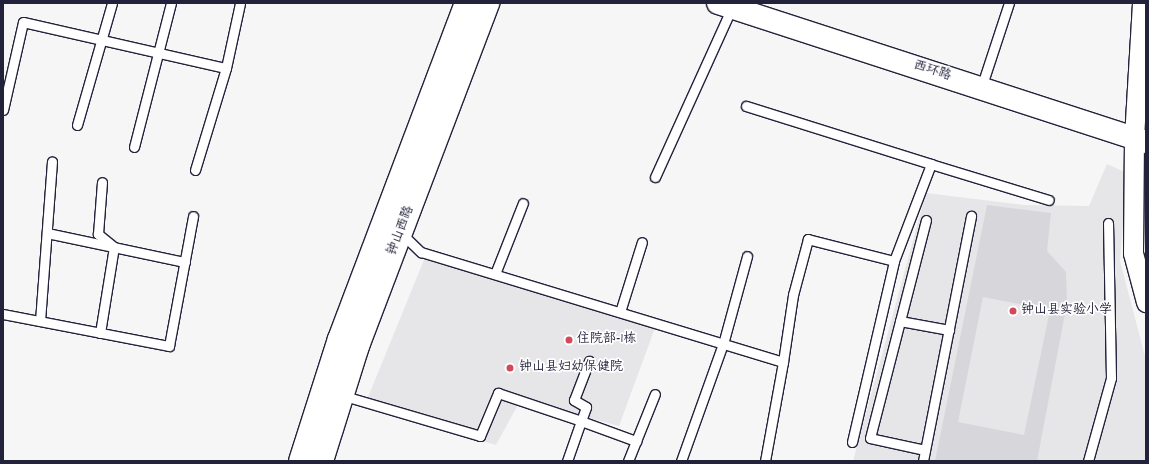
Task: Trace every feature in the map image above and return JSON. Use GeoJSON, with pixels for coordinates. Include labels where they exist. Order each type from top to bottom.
{"type":"FeatureCollection","features":[{"type":"Feature","properties":{"kind":"main road","name":"钟山西路"},"geometry":{"type":"LineString","coordinates":[[300,461],[332,393],[391,230],[466,3]]}},
{"type":"Feature","properties":{"kind":"main road","name":"钟山西路"},"geometry":{"type":"LineString","coordinates":[[391,230],[488,3]]}},
{"type":"Feature","properties":{"kind":"main road","name":"西环路"},"geometry":{"type":"LineString","coordinates":[[725,5],[1140,140]]}},
{"type":"Feature","properties":{"kind":"main road","name":"钟山西路"},"geometry":{"type":"LineString","coordinates":[[322,461],[332,393]]}},
{"type":"Feature","properties":{"kind":"street"},"geometry":{"type":"LineString","coordinates":[[1142,3],[1140,140],[1133,253],[1146,302]]}},
{"type":"Feature","properties":{"kind":"lane"},"geometry":{"type":"LineString","coordinates":[[77,125],[112,3]]}},
{"type":"Feature","properties":{"kind":"lane"},"geometry":{"type":"LineString","coordinates":[[134,147],[171,3]]}},
{"type":"Feature","properties":{"kind":"lane"},"geometry":{"type":"LineString","coordinates":[[195,170],[226,68],[240,3]]}},
{"type":"Feature","properties":{"kind":"lane"},"geometry":{"type":"LineString","coordinates":[[982,88],[1009,3]]}},
{"type":"Feature","properties":{"kind":"lane"},"geometry":{"type":"LineString","coordinates":[[655,177],[725,5]]}},
{"type":"Feature","properties":{"kind":"lane"},"geometry":{"type":"LineString","coordinates":[[3,110],[23,22],[226,68]]}},
{"type":"Feature","properties":{"kind":"lane"},"geometry":{"type":"LineString","coordinates":[[746,106],[1049,200]]}},
{"type":"Feature","properties":{"kind":"lane"},"geometry":{"type":"LineString","coordinates":[[40,321],[52,161]]}},
{"type":"Feature","properties":{"kind":"lane"},"geometry":{"type":"LineString","coordinates":[[852,442],[894,261],[931,164]]}},
{"type":"Feature","properties":{"kind":"lane"},"geometry":{"type":"LineString","coordinates":[[102,182],[98,234],[114,247]]}},
{"type":"Feature","properties":{"kind":"lane"},"geometry":{"type":"LineString","coordinates":[[495,274],[523,203]]}},
{"type":"Feature","properties":{"kind":"lane"},"geometry":{"type":"LineString","coordinates":[[3,314],[169,346],[194,216]]}},
{"type":"Feature","properties":{"kind":"lane"},"geometry":{"type":"LineString","coordinates":[[923,461],[971,216]]}},
{"type":"Feature","properties":{"kind":"lane"},"geometry":{"type":"LineString","coordinates":[[925,450],[870,438],[926,220]]}},
{"type":"Feature","properties":{"kind":"lane"},"geometry":{"type":"LineString","coordinates":[[1088,461],[1111,378],[1108,223]]}},
{"type":"Feature","properties":{"kind":"lane"},"geometry":{"type":"LineString","coordinates":[[391,230],[421,252],[783,362]]}},
{"type":"Feature","properties":{"kind":"lane"},"geometry":{"type":"LineString","coordinates":[[47,232],[185,262]]}},
{"type":"Feature","properties":{"kind":"lane"},"geometry":{"type":"LineString","coordinates":[[765,461],[783,362],[793,295],[808,239],[894,261]]}},
{"type":"Feature","properties":{"kind":"lane"},"geometry":{"type":"LineString","coordinates":[[620,312],[642,242]]}},
{"type":"Feature","properties":{"kind":"lane"},"geometry":{"type":"LineString","coordinates":[[100,333],[114,247]]}},
{"type":"Feature","properties":{"kind":"lane"},"geometry":{"type":"LineString","coordinates":[[682,461],[723,344],[747,256]]}},
{"type":"Feature","properties":{"kind":"lane"},"geometry":{"type":"LineString","coordinates":[[900,321],[949,330]]}},
{"type":"Feature","properties":{"kind":"lane"},"geometry":{"type":"LineString","coordinates":[[567,461],[586,407],[574,400],[589,361]]}},
{"type":"Feature","properties":{"kind":"lane"},"geometry":{"type":"LineString","coordinates":[[332,393],[480,436],[498,393],[636,441]]}},
{"type":"Feature","properties":{"kind":"lane"},"geometry":{"type":"LineString","coordinates":[[628,461],[655,394]]}},
{"type":"Feature","properties":{"kind":"shaded area","name":"钟山县实验小学"},"geometry":{"type":"Polygon","coordinates":[[[1107,164],[1127,173],[1120,261],[1146,360],[1146,461],[853,461],[926,193],[1024,205],[1089,206],[1107,164]]]}},
{"type":"Feature","properties":{"kind":"shaded area"},"geometry":{"type":"Polygon","coordinates":[[[987,205],[1051,213],[1047,251],[1066,272],[1067,303],[1037,461],[935,461],[987,205]],[[983,297],[958,422],[1024,435],[1050,310],[983,297]]]}},
{"type":"Feature","properties":{"kind":"shaded area","name":"钟山县妇幼保健院"},"geometry":{"type":"Polygon","coordinates":[[[428,250],[655,328],[619,426],[521,399],[496,445],[364,407],[428,250]]]}},
{"type":"Feature","properties":{"kind":"place","name":"钟山县实验小学"},"geometry":{"type":"Point","coordinates":[1013,311]}},
{"type":"Feature","properties":{"kind":"place","name":"住院部-1栋"},"geometry":{"type":"Point","coordinates":[569,340]}},
{"type":"Feature","properties":{"kind":"place","name":"钟山县妇幼保健院"},"geometry":{"type":"Point","coordinates":[510,368]}}]}
